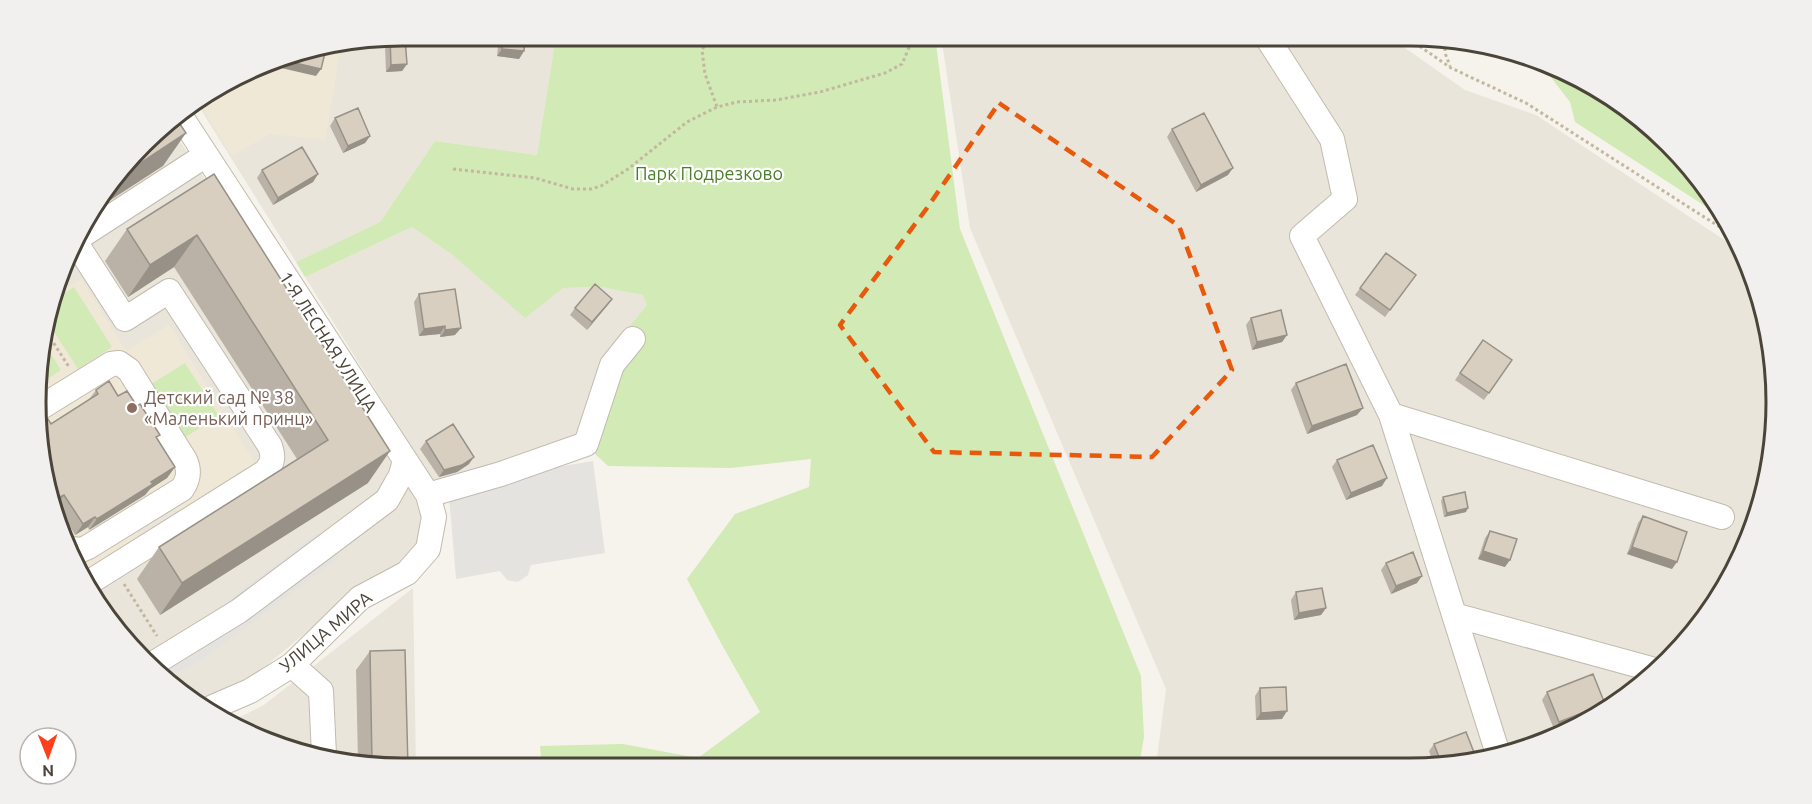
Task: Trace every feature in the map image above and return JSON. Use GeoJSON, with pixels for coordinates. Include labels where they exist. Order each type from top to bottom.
{"type":"FeatureCollection","features":[{"type":"Feature","properties":{"kind":"street"},"geometry":{"type":"LineString","coordinates":[[1272,46],[1332,139],[1345,199],[1302,236],[1391,415],[1496,747]]}},
{"type":"Feature","properties":{"kind":"street","name":"1-Я ЛЕСНАЯ УЛИЦА"},"geometry":{"type":"LineString","coordinates":[[184,121],[428,495],[434,517],[428,549],[407,573]]}},
{"type":"Feature","properties":{"kind":"street"},"geometry":{"type":"LineString","coordinates":[[91,229],[206,154]]}},
{"type":"Feature","properties":{"kind":"street"},"geometry":{"type":"LineString","coordinates":[[81,250],[125,319],[169,291],[270,446],[273,455],[271,465],[265,471],[94,579]]}},
{"type":"Feature","properties":{"kind":"street"},"geometry":{"type":"LineString","coordinates":[[428,495],[501,474],[586,444],[612,365],[633,339]]}},
{"type":"Feature","properties":{"kind":"street"},"geometry":{"type":"LineString","coordinates":[[46,404],[111,363],[119,363],[125,366],[188,468],[188,477],[182,489],[88,547],[79,550]]}},
{"type":"Feature","properties":{"kind":"street"},"geometry":{"type":"LineString","coordinates":[[1391,415],[1722,517]]}},
{"type":"Feature","properties":{"kind":"street"},"geometry":{"type":"LineString","coordinates":[[160,660],[239,611],[387,500],[398,482],[405,460]]}},
{"type":"Feature","properties":{"kind":"street"},"geometry":{"type":"LineString","coordinates":[[150,509],[165,534]]}},
{"type":"Feature","properties":{"kind":"street","name":"УЛИЦА МИРА"},"geometry":{"type":"LineString","coordinates":[[217,706],[250,691],[292,665],[360,598],[407,573]]}},
{"type":"Feature","properties":{"kind":"street"},"geometry":{"type":"LineString","coordinates":[[1454,615],[1646,667]]}},
{"type":"Feature","properties":{"kind":"street"},"geometry":{"type":"LineString","coordinates":[[292,665],[321,691],[324,749]]}},
{"type":"Feature","properties":{"kind":"path"},"geometry":{"type":"LineString","coordinates":[[704,46],[702,50],[705,74],[717,107]]}},
{"type":"Feature","properties":{"kind":"path"},"geometry":{"type":"LineString","coordinates":[[453,170],[535,178],[573,189],[591,189],[601,186],[628,169],[687,123],[717,107],[737,102],[776,100],[820,92],[885,73],[902,64],[910,46]]}},
{"type":"Feature","properties":{"kind":"path"},"geometry":{"type":"LineString","coordinates":[[1420,46],[1451,68],[1526,103],[1719,227]]}},
{"type":"Feature","properties":{"kind":"path"},"geometry":{"type":"LineString","coordinates":[[1445,49],[1451,68]]}},
{"type":"Feature","properties":{"kind":"path"},"geometry":{"type":"LineString","coordinates":[[52,341],[79,383]]}},
{"type":"Feature","properties":{"kind":"path"},"geometry":{"type":"LineString","coordinates":[[113,567],[160,660]]}},
{"type":"Feature","properties":{"kind":"highlighted area"},"geometry":{"type":"Polygon","coordinates":[[[999,103],[1179,226],[1232,370],[1152,457],[934,452],[840,325],[927,208],[999,103]]]}},
{"type":"Feature","properties":{"kind":"shaded area"},"geometry":{"type":"Polygon","coordinates":[[[402,46],[554,46],[537,155],[435,141],[380,222],[296,262],[200,109],[224,94],[266,74],[288,65],[333,53],[402,46]]]}},
{"type":"Feature","properties":{"kind":"shaded area"},"geometry":{"type":"Polygon","coordinates":[[[943,46],[1402,46],[1465,90],[1536,115],[1727,242],[1747,288],[1759,333],[1765,379],[1765,425],[1759,471],[1747,516],[1718,580],[1706,600],[1677,636],[1644,669],[1608,698],[1546,730],[1524,739],[1479,751],[1433,757],[1157,758],[1166,689],[970,228],[943,46]]]}},
{"type":"Feature","properties":{"kind":"shaded area"},"geometry":{"type":"Polygon","coordinates":[[[340,52],[325,140],[270,134],[232,156],[202,107],[245,83],[288,65],[340,52]]]}},
{"type":"Feature","properties":{"kind":"shaded area"},"geometry":{"type":"Polygon","coordinates":[[[173,131],[414,495],[422,518],[419,542],[412,557],[366,583],[246,682],[206,699],[168,669],[135,636],[106,600],[83,559],[65,516],[53,471],[47,425],[47,379],[53,333],[65,288],[83,245],[106,204],[135,168],[173,131]]]}},
{"type":"Feature","properties":{"kind":"shaded area"},"geometry":{"type":"Polygon","coordinates":[[[412,227],[454,256],[563,288],[601,287],[644,295],[647,305],[628,328],[577,437],[437,488],[305,277],[412,227]]]}},
{"type":"Feature","properties":{"kind":"shaded area","name":"Детский сад № 38 «Маленький принц»"},"geometry":{"type":"Polygon","coordinates":[[[81,279],[126,351],[169,325],[256,465],[182,511],[170,510],[139,528],[137,539],[88,569],[65,516],[53,471],[47,425],[47,379],[53,333],[65,289],[81,279]]]}},
{"type":"Feature","properties":{"kind":"shaded area"},"geometry":{"type":"Polygon","coordinates":[[[593,461],[605,553],[531,565],[528,575],[518,582],[507,580],[500,571],[456,579],[449,496],[516,474],[593,461]]]}},
{"type":"Feature","properties":{"kind":"shaded area"},"geometry":{"type":"Polygon","coordinates":[[[317,533],[322,538],[235,606],[154,656],[150,652],[184,634],[317,533]]]}},
{"type":"Feature","properties":{"kind":"shaded area"},"geometry":{"type":"Polygon","coordinates":[[[332,548],[340,557],[204,659],[174,674],[166,667],[198,650],[245,617],[332,548]]]}},
{"type":"Feature","properties":{"kind":"shaded area"},"geometry":{"type":"Polygon","coordinates":[[[413,588],[416,758],[379,757],[333,751],[288,739],[239,718],[264,705],[413,588]]]}},
{"type":"Feature","properties":{"kind":"green space","name":"Парк Подрезково"},"geometry":{"type":"Polygon","coordinates":[[[554,46],[936,46],[960,229],[1141,676],[1144,737],[1140,758],[698,758],[760,712],[687,579],[735,514],[809,487],[811,459],[731,468],[608,466],[577,437],[605,360],[647,305],[643,295],[601,287],[563,288],[525,318],[454,256],[412,227],[305,277],[296,262],[380,222],[435,141],[537,155],[554,46]]]}},
{"type":"Feature","properties":{"kind":"green space"},"geometry":{"type":"Polygon","coordinates":[[[1549,75],[1608,106],[1644,135],[1677,168],[1709,208],[1575,122],[1570,102],[1549,75]]]}},
{"type":"Feature","properties":{"kind":"green space"},"geometry":{"type":"Polygon","coordinates":[[[74,287],[112,347],[78,369],[54,331],[63,294],[74,287]]]}},
{"type":"Feature","properties":{"kind":"green space"},"geometry":{"type":"Polygon","coordinates":[[[50,353],[61,370],[47,379],[50,353]]]}},
{"type":"Feature","properties":{"kind":"green space"},"geometry":{"type":"Polygon","coordinates":[[[185,363],[219,416],[182,439],[148,386],[185,363]]]}},
{"type":"Feature","properties":{"kind":"green space"},"geometry":{"type":"Polygon","coordinates":[[[623,744],[698,758],[541,758],[540,746],[623,744]]]}},
{"type":"Feature","properties":{"kind":"building"},"geometry":{"type":"Polygon","coordinates":[[[406,46],[407,64],[391,65],[390,47],[406,46]]]}},
{"type":"Feature","properties":{"kind":"building"},"geometry":{"type":"Polygon","coordinates":[[[502,46],[524,46],[524,51],[502,49],[502,46]]]}},
{"type":"Feature","properties":{"kind":"building"},"geometry":{"type":"Polygon","coordinates":[[[324,55],[321,69],[295,63],[324,55]]]}},
{"type":"Feature","properties":{"kind":"building"},"geometry":{"type":"Polygon","coordinates":[[[358,108],[370,136],[348,146],[335,118],[358,108]]]}},
{"type":"Feature","properties":{"kind":"building"},"geometry":{"type":"Polygon","coordinates":[[[1204,113],[1233,168],[1201,185],[1172,129],[1204,113]]]}},
{"type":"Feature","properties":{"kind":"building"},"geometry":{"type":"Polygon","coordinates":[[[180,125],[186,133],[138,165],[180,125]]]}},
{"type":"Feature","properties":{"kind":"building"},"geometry":{"type":"Polygon","coordinates":[[[302,147],[318,174],[278,198],[262,170],[302,147]]]}},
{"type":"Feature","properties":{"kind":"building"},"geometry":{"type":"Polygon","coordinates":[[[214,174],[390,451],[182,583],[159,547],[328,440],[197,235],[150,265],[127,229],[214,174]]]}},
{"type":"Feature","properties":{"kind":"building"},"geometry":{"type":"Polygon","coordinates":[[[1386,253],[1416,275],[1390,310],[1360,288],[1386,253]]]}},
{"type":"Feature","properties":{"kind":"building"},"geometry":{"type":"Polygon","coordinates":[[[595,284],[612,299],[592,322],[575,308],[595,284]]]}},
{"type":"Feature","properties":{"kind":"building"},"geometry":{"type":"Polygon","coordinates":[[[455,289],[461,328],[445,330],[445,326],[424,329],[419,294],[455,289]]]}},
{"type":"Feature","properties":{"kind":"building"},"geometry":{"type":"Polygon","coordinates":[[[1281,310],[1287,335],[1257,342],[1251,318],[1281,310]]]}},
{"type":"Feature","properties":{"kind":"building"},"geometry":{"type":"Polygon","coordinates":[[[1483,340],[1512,360],[1489,393],[1460,373],[1483,340]]]}},
{"type":"Feature","properties":{"kind":"building"},"geometry":{"type":"Polygon","coordinates":[[[1346,364],[1363,408],[1312,426],[1296,383],[1346,364]]]}},
{"type":"Feature","properties":{"kind":"building"},"geometry":{"type":"Polygon","coordinates":[[[109,381],[118,396],[127,391],[137,406],[140,404],[160,435],[156,437],[175,467],[151,482],[153,484],[97,519],[95,517],[83,524],[64,495],[60,496],[53,471],[47,420],[51,424],[98,394],[96,390],[109,381]]]}},
{"type":"Feature","properties":{"kind":"building"},"geometry":{"type":"Polygon","coordinates":[[[453,424],[474,457],[462,465],[444,470],[426,441],[453,424]]]}},
{"type":"Feature","properties":{"kind":"building"},"geometry":{"type":"Polygon","coordinates":[[[1373,445],[1387,478],[1351,493],[1337,460],[1373,445]]]}},
{"type":"Feature","properties":{"kind":"building"},"geometry":{"type":"Polygon","coordinates":[[[1465,492],[1468,508],[1447,513],[1443,497],[1465,492]]]}},
{"type":"Feature","properties":{"kind":"building"},"geometry":{"type":"Polygon","coordinates":[[[1643,516],[1687,532],[1677,562],[1632,547],[1643,516]]]}},
{"type":"Feature","properties":{"kind":"building"},"geometry":{"type":"Polygon","coordinates":[[[1490,531],[1517,539],[1510,560],[1483,551],[1490,531]]]}},
{"type":"Feature","properties":{"kind":"building"},"geometry":{"type":"Polygon","coordinates":[[[1413,552],[1422,576],[1396,586],[1386,563],[1413,552]]]}},
{"type":"Feature","properties":{"kind":"building"},"geometry":{"type":"Polygon","coordinates":[[[1322,588],[1326,608],[1299,613],[1296,592],[1322,588]]]}},
{"type":"Feature","properties":{"kind":"building"},"geometry":{"type":"Polygon","coordinates":[[[405,650],[408,758],[372,756],[370,651],[405,650]]]}},
{"type":"Feature","properties":{"kind":"building"},"geometry":{"type":"Polygon","coordinates":[[[1593,674],[1604,701],[1583,713],[1559,722],[1547,692],[1593,674]]]}},
{"type":"Feature","properties":{"kind":"building"},"geometry":{"type":"Polygon","coordinates":[[[1286,687],[1287,711],[1261,713],[1260,688],[1286,687]]]}},
{"type":"Feature","properties":{"kind":"building"},"geometry":{"type":"Polygon","coordinates":[[[1466,732],[1474,752],[1439,756],[1434,744],[1466,732]]]}},
{"type":"Feature","properties":{"kind":"place","name":"Детский сад № 38 «Маленький принц»"},"geometry":{"type":"Point","coordinates":[132,408]}}]}
